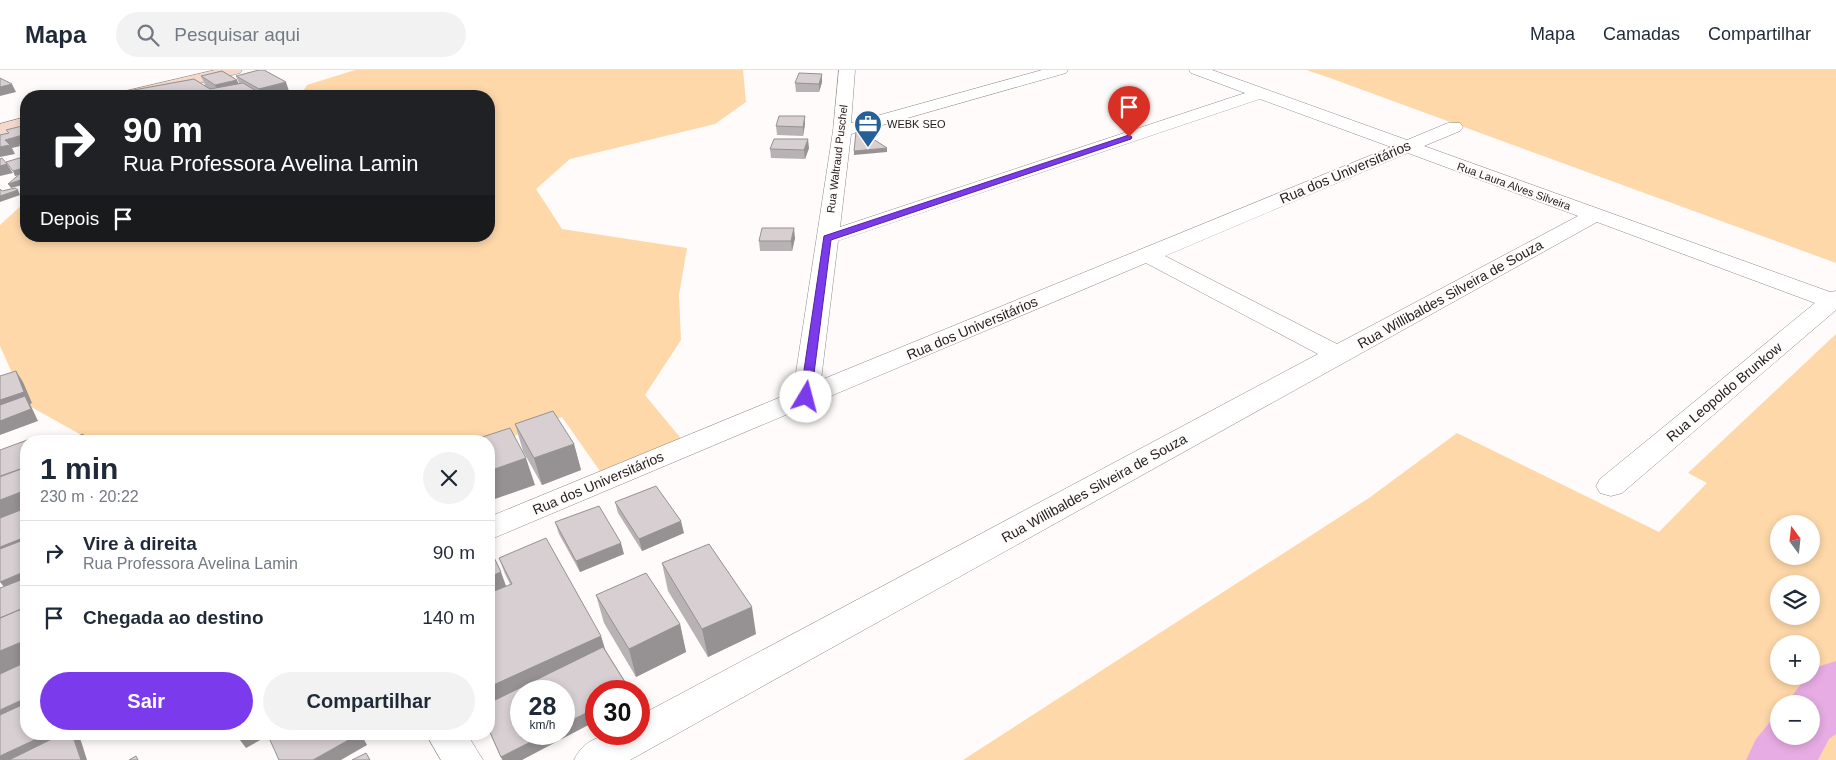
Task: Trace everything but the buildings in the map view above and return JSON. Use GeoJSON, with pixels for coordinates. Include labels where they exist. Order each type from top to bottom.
{"type":"FeatureCollection","features":[{"type":"Feature","properties":{"kind":"street"},"geometry":{"type":"LineString","coordinates":[[152,90],[234,70]]}},
{"type":"Feature","properties":{"kind":"street","name":"Rua Waltraud Puschel"},"geometry":{"type":"LineString","coordinates":[[806,397],[842,131],[847,70]]}},
{"type":"Feature","properties":{"kind":"street"},"geometry":{"type":"LineString","coordinates":[[842,131],[1060,70]]}},
{"type":"Feature","properties":{"kind":"street","name":"Rua Laura Alves Silveira"},"geometry":{"type":"LineString","coordinates":[[1197,70],[1834,300]]}},
{"type":"Feature","properties":{"kind":"street"},"geometry":{"type":"LineString","coordinates":[[827,238],[1261,93]]}},
{"type":"Feature","properties":{"kind":"street"},"geometry":{"type":"LineString","coordinates":[[0,130],[20,124]]}},
{"type":"Feature","properties":{"kind":"street","name":"Rua dos Universitários"},"geometry":{"type":"LineString","coordinates":[[495,527],[1454,127]]}},
{"type":"Feature","properties":{"kind":"street","name":"Rua Willibaldes Silveira de Souza"},"geometry":{"type":"LineString","coordinates":[[594,760],[1595,215]]}},
{"type":"Feature","properties":{"kind":"street"},"geometry":{"type":"LineString","coordinates":[[1147,254],[1338,355]]}},
{"type":"Feature","properties":{"kind":"street","name":"Rua Leopoldo Brunkow"},"geometry":{"type":"LineString","coordinates":[[1611,486],[1834,300]]}},
{"type":"Feature","properties":{"kind":"street"},"geometry":{"type":"LineString","coordinates":[[449,740],[463,760]]}},
{"type":"Feature","properties":{"kind":"shaded area"},"geometry":{"type":"Polygon","coordinates":[[[355,70],[743,70],[746,102],[715,124],[570,159],[536,189],[562,229],[687,248],[679,295],[681,340],[645,395],[683,441],[602,474],[562,417],[504,440],[495,441],[495,435],[81,435],[26,404],[0,346],[0,225],[20,207],[20,242],[495,242],[495,90],[304,90],[307,85],[355,70]]]}},
{"type":"Feature","properties":{"kind":"shaded area"},"geometry":{"type":"Polygon","coordinates":[[[1306,70],[1836,70],[1836,263],[1330,78],[1306,70]]]}},
{"type":"Feature","properties":{"kind":"shaded area"},"geometry":{"type":"Polygon","coordinates":[[[1836,334],[1836,760],[963,760],[1369,498],[1457,433],[1659,532],[1707,483],[1688,473],[1836,334]]]}},
{"type":"Feature","properties":{"kind":"waterway"},"geometry":{"type":"LineString","coordinates":[[1820,706],[1836,686]]}},
{"type":"Feature","properties":{"kind":"waterway"},"geometry":{"type":"LineString","coordinates":[[1779,760],[1791,745]]}},
{"type":"Feature","properties":{"kind":"place","name":"WEBK SEO"},"geometry":{"type":"Point","coordinates":[868,148]}},
{"type":"Feature","properties":{"kind":"route"},"geometry":{"type":"LineString","coordinates":[[806,397],[827,238],[1129,137]]}}]}
